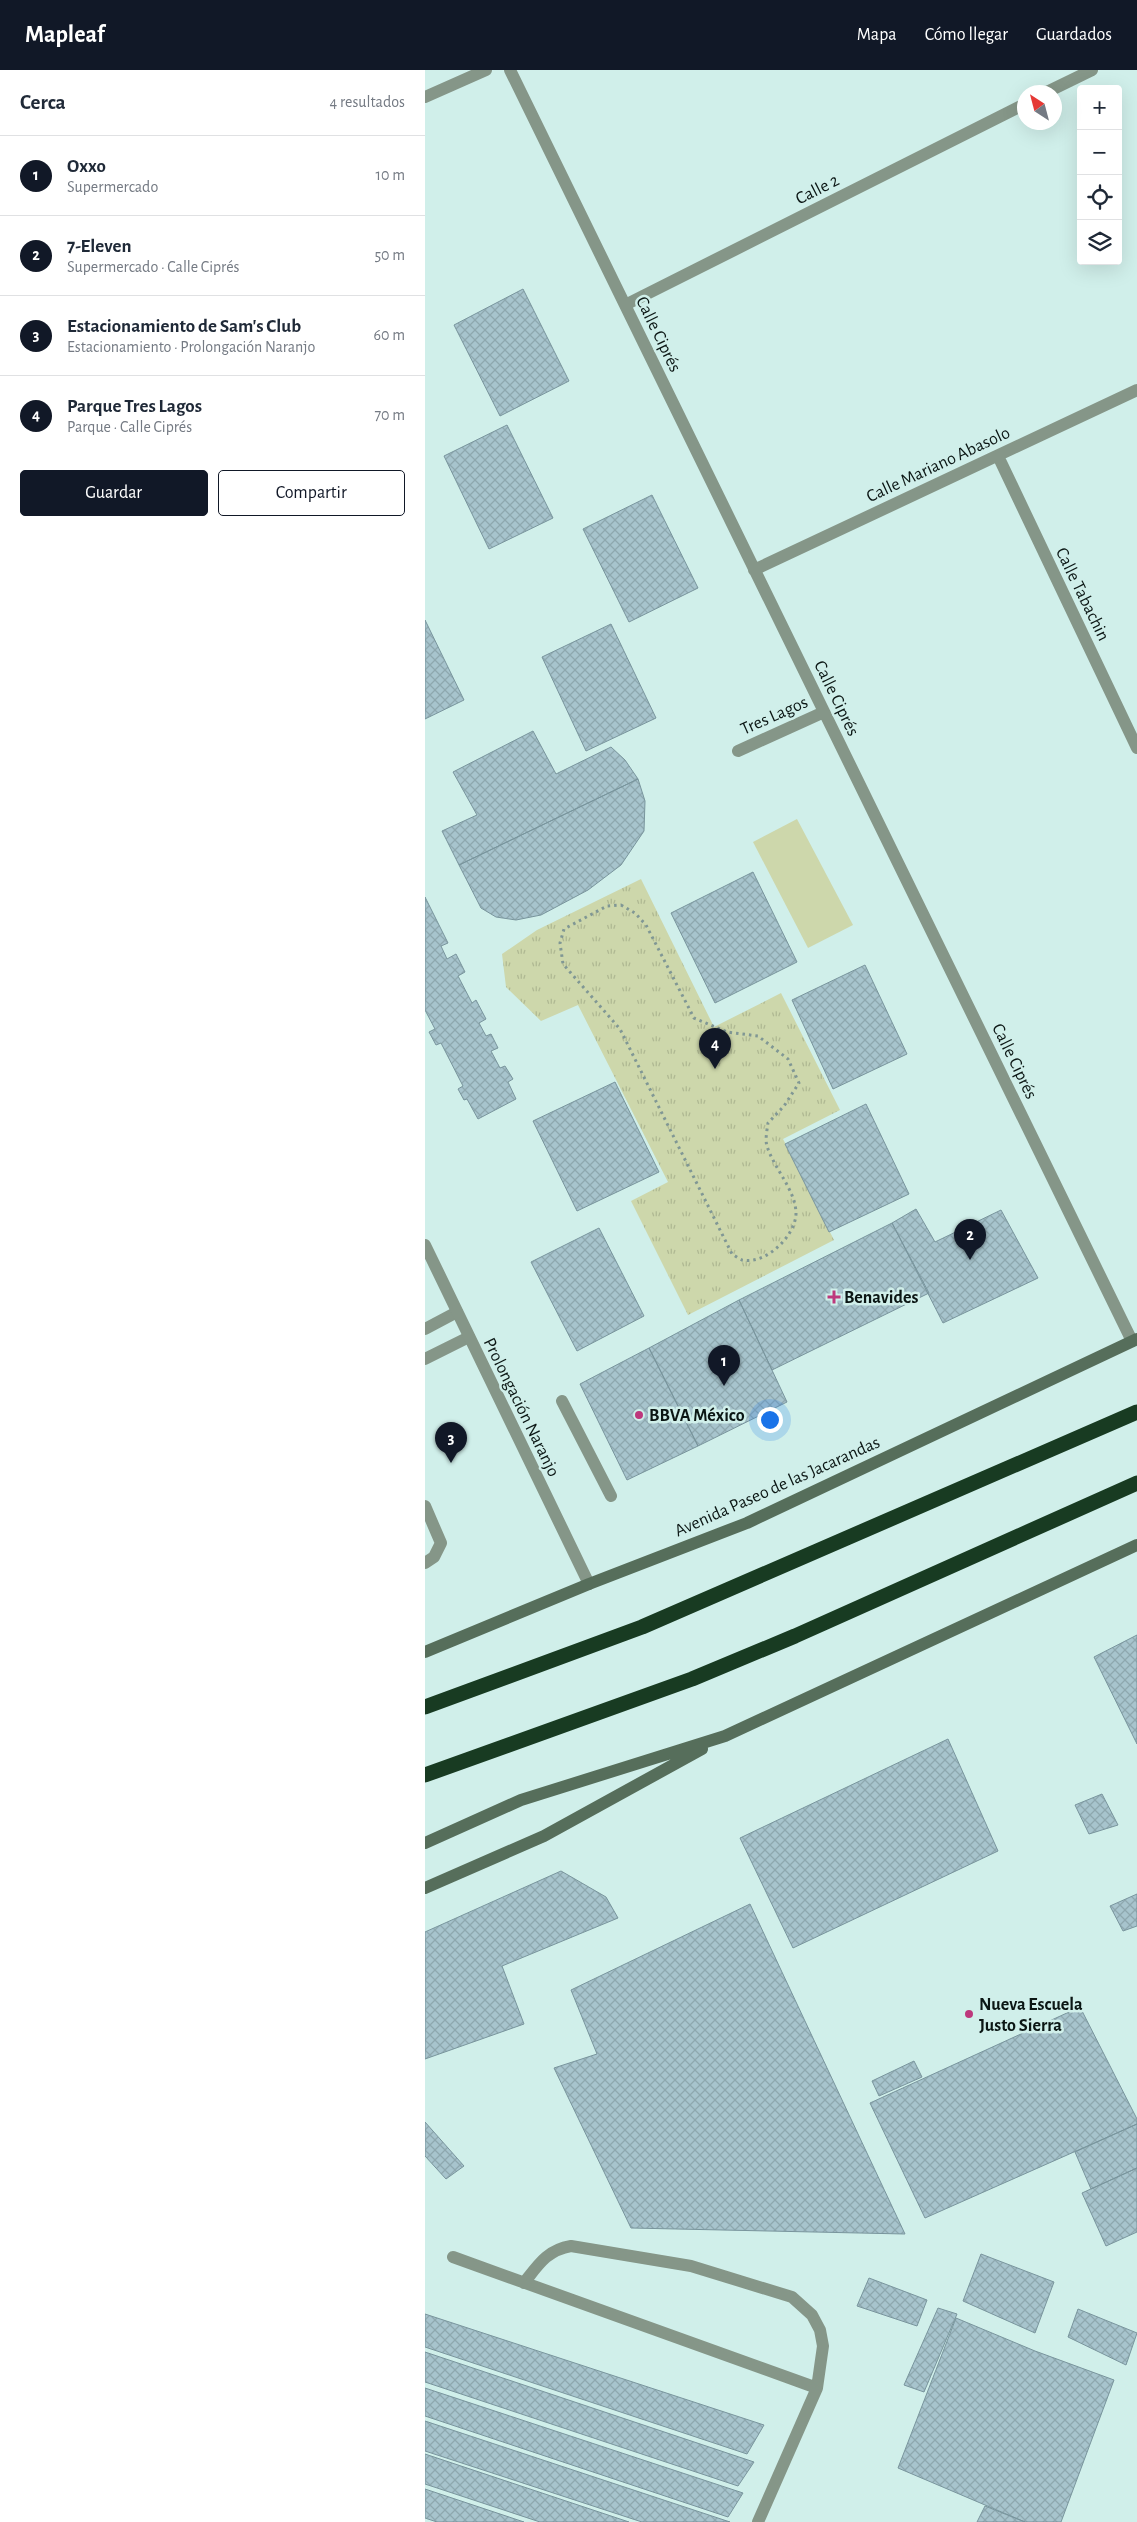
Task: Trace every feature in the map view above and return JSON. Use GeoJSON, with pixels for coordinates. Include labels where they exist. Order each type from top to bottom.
{"type":"FeatureCollection","features":[{"type":"Feature","properties":{"kind":"highway"},"geometry":{"type":"LineString","coordinates":[[425,1707],[651,1623],[1137,1412]]}},
{"type":"Feature","properties":{"kind":"highway"},"geometry":{"type":"LineString","coordinates":[[425,1775],[692,1678],[795,1636],[1137,1483]]}},
{"type":"Feature","properties":{"kind":"main road","name":"Avenida Paseo de las Jacarandas"},"geometry":{"type":"LineString","coordinates":[[425,1652],[589,1584],[747,1523],[1135,1340]]}},
{"type":"Feature","properties":{"kind":"main road"},"geometry":{"type":"LineString","coordinates":[[425,1888],[544,1836],[725,1736],[1137,1545]]}},
{"type":"Feature","properties":{"kind":"main road"},"geometry":{"type":"LineString","coordinates":[[425,1842],[521,1800],[725,1736]]}},
{"type":"Feature","properties":{"kind":"street"},"geometry":{"type":"LineString","coordinates":[[425,97],[486,70]]}},
{"type":"Feature","properties":{"kind":"street","name":"Calle Ciprés"},"geometry":{"type":"LineString","coordinates":[[510,70],[754,570],[1135,1340]]}},
{"type":"Feature","properties":{"kind":"street"},"geometry":{"type":"LineString","coordinates":[[1061,85],[1092,70]]}},
{"type":"Feature","properties":{"kind":"street","name":"Calle 2"},"geometry":{"type":"LineString","coordinates":[[625,305],[1017,108]]}},
{"type":"Feature","properties":{"kind":"street","name":"Calle Mariano Abasolo"},"geometry":{"type":"LineString","coordinates":[[754,570],[1137,390]]}},
{"type":"Feature","properties":{"kind":"street","name":"Calle Tabachin"},"geometry":{"type":"LineString","coordinates":[[998,456],[1137,748]]}},
{"type":"Feature","properties":{"kind":"street","name":"Tres Lagos"},"geometry":{"type":"LineString","coordinates":[[738,750],[824,712]]}},
{"type":"Feature","properties":{"kind":"street","name":"Prolongación Naranjo"},"geometry":{"type":"LineString","coordinates":[[425,1245],[589,1584]]}},
{"type":"Feature","properties":{"kind":"street"},"geometry":{"type":"LineString","coordinates":[[425,1329],[457,1312]]}},
{"type":"Feature","properties":{"kind":"street"},"geometry":{"type":"LineString","coordinates":[[425,1359],[469,1337]]}},
{"type":"Feature","properties":{"kind":"street"},"geometry":{"type":"LineString","coordinates":[[562,1401],[611,1496]]}},
{"type":"Feature","properties":{"kind":"street"},"geometry":{"type":"LineString","coordinates":[[425,1506],[441,1543],[435,1557],[425,1563]]}},
{"type":"Feature","properties":{"kind":"street"},"geometry":{"type":"LineString","coordinates":[[524,2283],[545,2256],[558,2248],[571,2246],[691,2266],[792,2297],[812,2315],[820,2330],[823,2346],[817,2388],[758,2522]]}},
{"type":"Feature","properties":{"kind":"street"},"geometry":{"type":"LineString","coordinates":[[453,2257],[817,2388]]}},
{"type":"Feature","properties":{"kind":"path"},"geometry":{"type":"LineString","coordinates":[[621,905],[635,913],[647,925],[694,1018],[727,1032],[758,1036],[788,1059],[799,1083],[784,1106],[768,1123],[767,1145],[791,1196],[796,1215],[787,1238],[774,1251],[759,1258],[742,1260],[732,1254],[621,1029],[563,964],[560,943],[564,928],[607,906],[621,905]]}},
{"type":"Feature","properties":{"kind":"green space"},"geometry":{"type":"Polygon","coordinates":[[[797,819],[853,925],[808,948],[753,842],[797,819]]]}},
{"type":"Feature","properties":{"kind":"green space"},"geometry":{"type":"Polygon","coordinates":[[[641,879],[714,1027],[781,993],[840,1110],[783,1139],[834,1240],[688,1315],[631,1201],[668,1182],[578,1005],[541,1021],[506,987],[502,954],[537,930],[641,879]]]}},
{"type":"Feature","properties":{"kind":"building"},"geometry":{"type":"Polygon","coordinates":[[[523,289],[569,381],[500,416],[454,325],[523,289]]]}},
{"type":"Feature","properties":{"kind":"building"},"geometry":{"type":"Polygon","coordinates":[[[507,425],[553,518],[489,549],[444,456],[507,425]]]}},
{"type":"Feature","properties":{"kind":"building"},"geometry":{"type":"Polygon","coordinates":[[[652,495],[698,588],[629,622],[583,529],[652,495]]]}},
{"type":"Feature","properties":{"kind":"building"},"geometry":{"type":"Polygon","coordinates":[[[425,620],[464,700],[425,719],[425,620]]]}},
{"type":"Feature","properties":{"kind":"building"},"geometry":{"type":"Polygon","coordinates":[[[611,624],[656,718],[586,751],[542,657],[611,624]]]}},
{"type":"Feature","properties":{"kind":"building"},"geometry":{"type":"Polygon","coordinates":[[[533,731],[556,774],[611,747],[625,760],[638,779],[459,865],[442,831],[477,815],[453,772],[533,731]]]}},
{"type":"Feature","properties":{"kind":"building"},"geometry":{"type":"Polygon","coordinates":[[[638,779],[645,801],[644,831],[621,865],[588,890],[541,915],[516,920],[496,917],[481,908],[459,865],[638,779]]]}},
{"type":"Feature","properties":{"kind":"building"},"geometry":{"type":"Polygon","coordinates":[[[753,872],[797,962],[715,1003],[671,913],[753,872]]]}},
{"type":"Feature","properties":{"kind":"building"},"geometry":{"type":"Polygon","coordinates":[[[425,897],[448,943],[441,946],[447,959],[456,954],[465,972],[458,976],[472,1003],[476,1000],[486,1019],[479,1023],[486,1036],[491,1034],[498,1048],[491,1051],[500,1068],[505,1066],[513,1079],[508,1082],[516,1099],[478,1119],[467,1099],[464,1100],[458,1089],[463,1086],[441,1043],[436,1045],[429,1032],[435,1029],[425,1010],[425,897]]]}},
{"type":"Feature","properties":{"kind":"building"},"geometry":{"type":"Polygon","coordinates":[[[865,965],[907,1054],[833,1089],[792,1000],[865,965]]]}},
{"type":"Feature","properties":{"kind":"building"},"geometry":{"type":"Polygon","coordinates":[[[615,1082],[659,1172],[577,1211],[533,1121],[615,1082]]]}},
{"type":"Feature","properties":{"kind":"building"},"geometry":{"type":"Polygon","coordinates":[[[866,1104],[909,1194],[829,1232],[785,1144],[866,1104]]]}},
{"type":"Feature","properties":{"kind":"building"},"geometry":{"type":"Polygon","coordinates":[[[916,1209],[935,1242],[1001,1210],[1038,1278],[943,1323],[892,1223],[916,1209]]]}},
{"type":"Feature","properties":{"kind":"building","name":"Benavides"},"geometry":{"type":"Polygon","coordinates":[[[892,1223],[929,1293],[772,1370],[739,1300],[892,1223]]]}},
{"type":"Feature","properties":{"kind":"building"},"geometry":{"type":"Polygon","coordinates":[[[599,1228],[644,1316],[577,1351],[531,1262],[599,1228]]]}},
{"type":"Feature","properties":{"kind":"building"},"geometry":{"type":"Polygon","coordinates":[[[739,1300],[787,1402],[698,1446],[649,1348],[739,1300]]]}},
{"type":"Feature","properties":{"kind":"building","name":"BBVA México"},"geometry":{"type":"Polygon","coordinates":[[[649,1348],[698,1446],[627,1480],[580,1384],[649,1348]]]}},
{"type":"Feature","properties":{"kind":"building"},"geometry":{"type":"Polygon","coordinates":[[[1137,1635],[1137,1744],[1094,1657],[1137,1635]]]}},
{"type":"Feature","properties":{"kind":"building"},"geometry":{"type":"Polygon","coordinates":[[[948,1739],[998,1851],[793,1948],[740,1838],[948,1739]]]}},
{"type":"Feature","properties":{"kind":"building"},"geometry":{"type":"Polygon","coordinates":[[[1102,1794],[1118,1825],[1089,1834],[1075,1805],[1102,1794]]]}},
{"type":"Feature","properties":{"kind":"building"},"geometry":{"type":"Polygon","coordinates":[[[561,1871],[606,1897],[618,1918],[502,1966],[524,2024],[425,2059],[425,1932],[561,1871]]]}},
{"type":"Feature","properties":{"kind":"building"},"geometry":{"type":"Polygon","coordinates":[[[1137,1894],[1137,1926],[1123,1931],[1110,1906],[1137,1894]]]}},
{"type":"Feature","properties":{"kind":"building"},"geometry":{"type":"Polygon","coordinates":[[[750,1904],[905,2234],[631,2228],[554,2068],[597,2054],[571,1990],[750,1904]]]}},
{"type":"Feature","properties":{"kind":"building"},"geometry":{"type":"Polygon","coordinates":[[[1080,2007],[1137,2119],[1137,2124],[925,2218],[870,2103],[1080,2007]]]}},
{"type":"Feature","properties":{"kind":"building"},"geometry":{"type":"Polygon","coordinates":[[[914,2061],[922,2077],[879,2096],[872,2081],[914,2061]]]}},
{"type":"Feature","properties":{"kind":"building"},"geometry":{"type":"Polygon","coordinates":[[[425,2122],[464,2166],[446,2179],[425,2156],[425,2122]]]}},
{"type":"Feature","properties":{"kind":"building"},"geometry":{"type":"Polygon","coordinates":[[[1137,2124],[1137,2168],[1091,2189],[1075,2152],[1137,2124]]]}},
{"type":"Feature","properties":{"kind":"building"},"geometry":{"type":"Polygon","coordinates":[[[1137,2168],[1137,2232],[1106,2246],[1082,2193],[1137,2168]]]}},
{"type":"Feature","properties":{"kind":"building"},"geometry":{"type":"Polygon","coordinates":[[[981,2254],[1054,2282],[1035,2333],[963,2301],[981,2254]]]}},
{"type":"Feature","properties":{"kind":"building"},"geometry":{"type":"Polygon","coordinates":[[[869,2278],[927,2300],[917,2326],[857,2306],[869,2278]]]}},
{"type":"Feature","properties":{"kind":"building"},"geometry":{"type":"Polygon","coordinates":[[[938,2308],[957,2314],[924,2392],[904,2385],[938,2308]]]}},
{"type":"Feature","properties":{"kind":"building"},"geometry":{"type":"Polygon","coordinates":[[[1078,2309],[1137,2333],[1126,2365],[1068,2337],[1078,2309]]]}},
{"type":"Feature","properties":{"kind":"building"},"geometry":{"type":"Polygon","coordinates":[[[425,2314],[764,2425],[747,2454],[425,2347],[425,2314]]]}},
{"type":"Feature","properties":{"kind":"building"},"geometry":{"type":"Polygon","coordinates":[[[956,2318],[1035,2351],[1114,2380],[1061,2522],[1025,2522],[898,2468],[956,2318]]]}},
{"type":"Feature","properties":{"kind":"building"},"geometry":{"type":"Polygon","coordinates":[[[425,2352],[754,2462],[738,2486],[425,2382],[425,2352]]]}},
{"type":"Feature","properties":{"kind":"building"},"geometry":{"type":"Polygon","coordinates":[[[425,2388],[743,2493],[728,2517],[425,2416],[425,2388]]]}},
{"type":"Feature","properties":{"kind":"building"},"geometry":{"type":"Polygon","coordinates":[[[425,2421],[730,2522],[642,2522],[425,2451],[425,2421]]]}},
{"type":"Feature","properties":{"kind":"building"},"geometry":{"type":"Polygon","coordinates":[[[425,2454],[629,2522],[540,2522],[425,2484],[425,2454]]]}},
{"type":"Feature","properties":{"kind":"building"},"geometry":{"type":"Polygon","coordinates":[[[425,2489],[524,2522],[437,2522],[425,2518],[425,2489]]]}},
{"type":"Feature","properties":{"kind":"building"},"geometry":{"type":"Polygon","coordinates":[[[985,2506],[1025,2522],[977,2522],[985,2506]]]}},
{"type":"Feature","properties":{"kind":"place","name":"Parque Tres Lagos"},"geometry":{"type":"Point","coordinates":[715,1069]}},
{"type":"Feature","properties":{"kind":"place","name":"7-Eleven"},"geometry":{"type":"Point","coordinates":[970,1260]}},
{"type":"Feature","properties":{"kind":"place","name":"Benavides"},"geometry":{"type":"Point","coordinates":[834,1297]}},
{"type":"Feature","properties":{"kind":"place","name":"Oxxo"},"geometry":{"type":"Point","coordinates":[724,1386]}},
{"type":"Feature","properties":{"kind":"place","name":"BBVA México"},"geometry":{"type":"Point","coordinates":[639,1415]}},
{"type":"Feature","properties":{"kind":"place","name":"Estacionamiento de Sam's Club"},"geometry":{"type":"Point","coordinates":[451,1463]}},
{"type":"Feature","properties":{"kind":"place","name":"Nueva Escuela Justo Sierra"},"geometry":{"type":"Point","coordinates":[969,2014]}}]}
